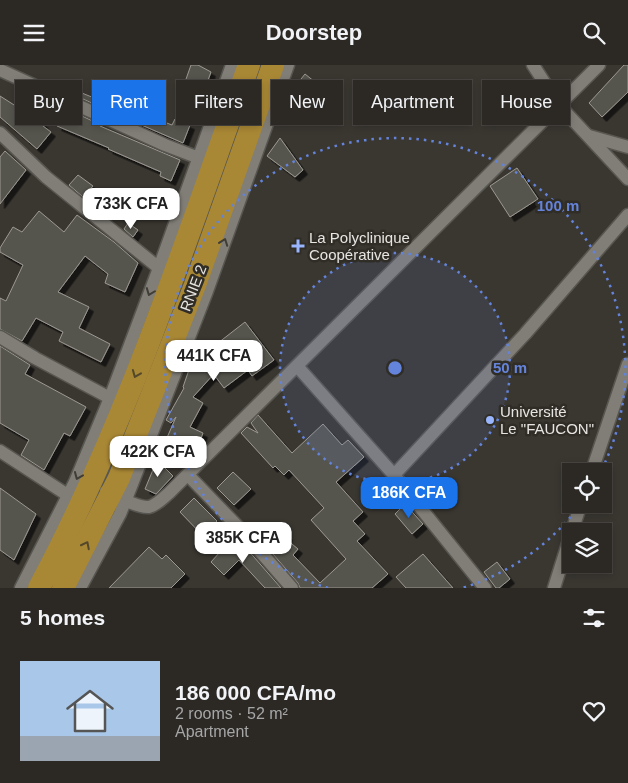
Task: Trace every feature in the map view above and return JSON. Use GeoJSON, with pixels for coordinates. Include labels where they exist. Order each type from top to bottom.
{"type":"FeatureCollection","features":[{"type":"Feature","properties":{"kind":"highway","name":"RNIE 2"},"geometry":{"type":"LineString","coordinates":[[39,588],[91,484],[160,311],[249,65]]}},
{"type":"Feature","properties":{"kind":"highway","name":"RNIE 2"},"geometry":{"type":"LineString","coordinates":[[63,588],[119,497],[273,65]]}},
{"type":"Feature","properties":{"kind":"street"},"geometry":{"type":"LineString","coordinates":[[21,588],[69,496],[110,398],[200,158],[232,65]]}},
{"type":"Feature","properties":{"kind":"street"},"geometry":{"type":"LineString","coordinates":[[80,588],[207,291],[288,65]]}},
{"type":"Feature","properties":{"kind":"street"},"geometry":{"type":"LineString","coordinates":[[532,65],[542,80]]}},
{"type":"Feature","properties":{"kind":"street"},"geometry":{"type":"LineString","coordinates":[[570,94],[599,65]]}},
{"type":"Feature","properties":{"kind":"street"},"geometry":{"type":"LineString","coordinates":[[0,70],[157,141],[200,158]]}},
{"type":"Feature","properties":{"kind":"street"},"geometry":{"type":"LineString","coordinates":[[570,116],[628,179]]}},
{"type":"Feature","properties":{"kind":"street"},"geometry":{"type":"LineString","coordinates":[[91,484],[139,506],[149,507],[158,503],[539,125]]}},
{"type":"Feature","properties":{"kind":"street"},"geometry":{"type":"LineString","coordinates":[[0,133],[46,177],[159,268]]}},
{"type":"Feature","properties":{"kind":"street"},"geometry":{"type":"LineString","coordinates":[[589,136],[628,147]]}},
{"type":"Feature","properties":{"kind":"street"},"geometry":{"type":"LineString","coordinates":[[394,475],[524,334],[628,215]]}},
{"type":"Feature","properties":{"kind":"street"},"geometry":{"type":"LineString","coordinates":[[0,337],[110,398]]}},
{"type":"Feature","properties":{"kind":"street"},"geometry":{"type":"LineString","coordinates":[[595,463],[628,364]]}},
{"type":"Feature","properties":{"kind":"street"},"geometry":{"type":"LineString","coordinates":[[297,366],[394,475],[486,588]]}},
{"type":"Feature","properties":{"kind":"street"},"geometry":{"type":"LineString","coordinates":[[0,451],[69,496]]}},
{"type":"Feature","properties":{"kind":"street"},"geometry":{"type":"LineString","coordinates":[[188,475],[244,533],[292,588]]}},
{"type":"Feature","properties":{"kind":"street"},"geometry":{"type":"LineString","coordinates":[[554,588],[562,563]]}},
{"type":"Feature","properties":{"kind":"building"},"geometry":{"type":"Polygon","coordinates":[[[191,65],[198,65],[211,72],[208,80],[186,80],[191,65]]]}},
{"type":"Feature","properties":{"kind":"building"},"geometry":{"type":"Polygon","coordinates":[[[624,65],[628,65],[628,92],[602,117],[589,103],[624,65]]]}},
{"type":"Feature","properties":{"kind":"building"},"geometry":{"type":"Polygon","coordinates":[[[305,74],[312,80],[300,80],[305,74]]]}},
{"type":"Feature","properties":{"kind":"building"},"geometry":{"type":"Polygon","coordinates":[[[82,93],[92,97],[92,103],[82,99],[82,93]]]}},
{"type":"Feature","properties":{"kind":"building"},"geometry":{"type":"Polygon","coordinates":[[[0,96],[15,106],[15,125],[44,125],[51,132],[37,149],[0,117],[0,96]]]}},
{"type":"Feature","properties":{"kind":"building"},"geometry":{"type":"Polygon","coordinates":[[[82,116],[92,121],[92,125],[101,125],[180,160],[171,181],[160,176],[161,172],[57,126],[82,125],[82,116]]]}},
{"type":"Feature","properties":{"kind":"building"},"geometry":{"type":"Polygon","coordinates":[[[175,119],[176,125],[190,125],[183,143],[142,125],[166,125],[166,123],[172,125],[175,119]]]}},
{"type":"Feature","properties":{"kind":"building"},"geometry":{"type":"Polygon","coordinates":[[[280,138],[303,170],[295,177],[267,156],[280,138]]]}},
{"type":"Feature","properties":{"kind":"building"},"geometry":{"type":"Polygon","coordinates":[[[5,151],[26,170],[0,204],[0,157],[5,151]]]}},
{"type":"Feature","properties":{"kind":"building"},"geometry":{"type":"Polygon","coordinates":[[[517,168],[538,199],[510,217],[490,186],[517,168]]]}},
{"type":"Feature","properties":{"kind":"building"},"geometry":{"type":"Polygon","coordinates":[[[78,175],[93,186],[83,197],[69,185],[78,175]]]}},
{"type":"Feature","properties":{"kind":"building"},"geometry":{"type":"Polygon","coordinates":[[[39,211],[64,232],[77,215],[114,242],[138,263],[125,292],[105,283],[108,274],[85,256],[58,292],[89,307],[79,328],[110,344],[101,362],[59,341],[63,332],[36,318],[22,341],[0,329],[0,298],[6,301],[23,265],[0,252],[0,248],[13,227],[22,232],[39,211]]]}},
{"type":"Feature","properties":{"kind":"building"},"geometry":{"type":"Polygon","coordinates":[[[128,223],[138,230],[133,237],[124,229],[128,223]]]}},
{"type":"Feature","properties":{"kind":"building"},"geometry":{"type":"Polygon","coordinates":[[[245,322],[274,360],[252,376],[248,370],[224,388],[215,376],[214,378],[212,376],[193,397],[203,403],[190,427],[203,433],[196,451],[187,460],[166,440],[176,417],[171,423],[166,420],[184,388],[191,364],[245,322]]]}},
{"type":"Feature","properties":{"kind":"building"},"geometry":{"type":"Polygon","coordinates":[[[0,346],[30,365],[25,374],[86,407],[70,436],[64,433],[44,470],[21,455],[29,440],[0,423],[0,346]]]}},
{"type":"Feature","properties":{"kind":"building"},"geometry":{"type":"Polygon","coordinates":[[[258,415],[292,453],[323,424],[342,445],[348,440],[364,457],[336,482],[363,512],[353,521],[365,534],[357,541],[388,574],[372,588],[300,588],[298,583],[259,538],[273,522],[288,536],[286,539],[298,549],[293,555],[320,583],[346,559],[311,520],[324,508],[289,470],[284,475],[275,466],[273,468],[241,433],[247,427],[258,433],[251,423],[258,415]]]}},
{"type":"Feature","properties":{"kind":"building"},"geometry":{"type":"Polygon","coordinates":[[[157,460],[173,476],[156,494],[145,489],[157,460]]]}},
{"type":"Feature","properties":{"kind":"building"},"geometry":{"type":"Polygon","coordinates":[[[233,472],[251,489],[234,505],[217,488],[233,472]]]}},
{"type":"Feature","properties":{"kind":"building"},"geometry":{"type":"Polygon","coordinates":[[[0,488],[36,514],[14,560],[0,550],[0,488]]]}},
{"type":"Feature","properties":{"kind":"building"},"geometry":{"type":"Polygon","coordinates":[[[194,498],[217,521],[203,536],[180,512],[194,498]]]}},
{"type":"Feature","properties":{"kind":"building"},"geometry":{"type":"Polygon","coordinates":[[[405,504],[423,524],[412,534],[395,514],[405,504]]]}},
{"type":"Feature","properties":{"kind":"building"},"geometry":{"type":"Polygon","coordinates":[[[240,541],[281,588],[265,588],[239,560],[224,575],[211,562],[229,542],[234,546],[240,541]]]}},
{"type":"Feature","properties":{"kind":"building"},"geometry":{"type":"Polygon","coordinates":[[[149,547],[162,559],[166,555],[185,574],[171,588],[109,588],[149,547]]]}},
{"type":"Feature","properties":{"kind":"building"},"geometry":{"type":"Polygon","coordinates":[[[423,554],[453,588],[406,588],[396,577],[423,554]]]}},
{"type":"Feature","properties":{"kind":"building"},"geometry":{"type":"Polygon","coordinates":[[[497,562],[510,579],[499,588],[496,588],[484,572],[497,562]]]}},
{"type":"Feature","properties":{"kind":"place","name":"La Polyclinique Coopérative"},"geometry":{"type":"Point","coordinates":[298,246]}},
{"type":"Feature","properties":{"kind":"place","name":"Université Le \"FAUCON\""},"geometry":{"type":"Point","coordinates":[490,420]}}]}
